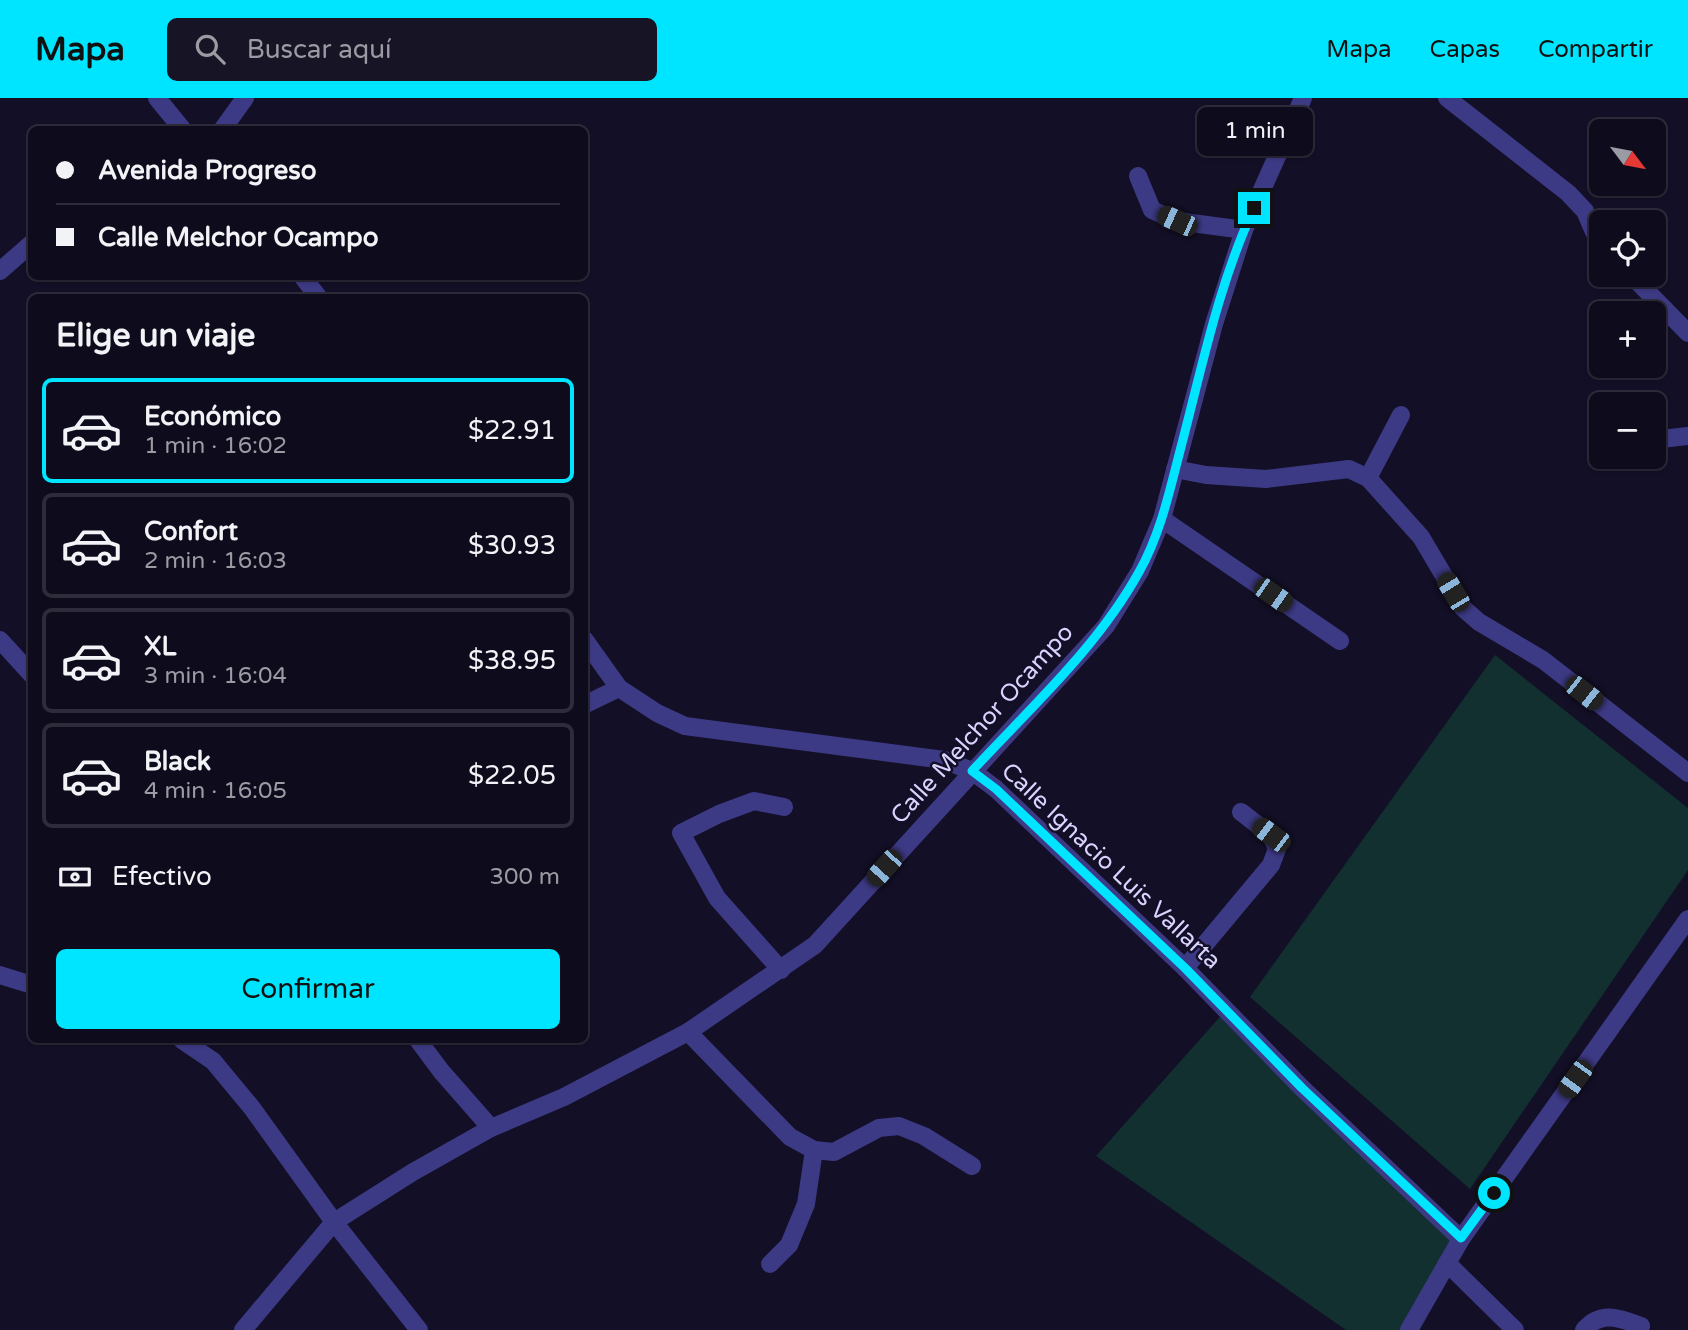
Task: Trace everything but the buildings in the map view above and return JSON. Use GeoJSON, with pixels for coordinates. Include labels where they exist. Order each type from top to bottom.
{"type":"FeatureCollection","features":[{"type":"Feature","properties":{"kind":"street"},"geometry":{"type":"LineString","coordinates":[[157,98],[172,126]]}},
{"type":"Feature","properties":{"kind":"street"},"geometry":{"type":"LineString","coordinates":[[225,126],[245,98]]}},
{"type":"Feature","properties":{"kind":"street","name":"Calle Melchor Ocampo"},"geometry":{"type":"LineString","coordinates":[[243,1330],[334,1222],[413,1172],[491,1128],[564,1097],[688,1032],[815,945],[1105,626],[1140,571],[1162,519],[1214,324],[1244,230],[1303,98]]}},
{"type":"Feature","properties":{"kind":"street"},"geometry":{"type":"LineString","coordinates":[[1447,98],[1568,193],[1585,211],[1589,220]]}},
{"type":"Feature","properties":{"kind":"street"},"geometry":{"type":"LineString","coordinates":[[1138,176],[1153,210],[1177,221],[1244,230]]}},
{"type":"Feature","properties":{"kind":"street"},"geometry":{"type":"LineString","coordinates":[[0,271],[28,246]]}},
{"type":"Feature","properties":{"kind":"street"},"geometry":{"type":"LineString","coordinates":[[305,280],[316,294]]}},
{"type":"Feature","properties":{"kind":"street"},"geometry":{"type":"LineString","coordinates":[[1643,287],[1688,332]]}},
{"type":"Feature","properties":{"kind":"street"},"geometry":{"type":"LineString","coordinates":[[1368,478],[1401,415]]}},
{"type":"Feature","properties":{"kind":"street"},"geometry":{"type":"LineString","coordinates":[[1666,438],[1688,436]]}},
{"type":"Feature","properties":{"kind":"street"},"geometry":{"type":"LineString","coordinates":[[1175,469],[1206,475],[1266,479],[1349,469],[1368,478],[1421,537],[1463,608],[1479,622],[1542,660],[1688,773]]}},
{"type":"Feature","properties":{"kind":"street"},"geometry":{"type":"LineString","coordinates":[[1162,519],[1340,641]]}},
{"type":"Feature","properties":{"kind":"street"},"geometry":{"type":"LineString","coordinates":[[0,640],[28,671]]}},
{"type":"Feature","properties":{"kind":"street","name":"Calle Ignacio Luis Vallarta"},"geometry":{"type":"LineString","coordinates":[[588,645],[619,688],[657,713],[685,726],[944,760],[972,771],[996,789],[1185,968],[1302,1088],[1461,1238]]}},
{"type":"Feature","properties":{"kind":"street"},"geometry":{"type":"LineString","coordinates":[[588,703],[619,688]]}},
{"type":"Feature","properties":{"kind":"street"},"geometry":{"type":"LineString","coordinates":[[781,970],[717,898],[681,833],[719,814],[754,802],[784,807]]}},
{"type":"Feature","properties":{"kind":"street"},"geometry":{"type":"LineString","coordinates":[[1185,968],[1271,865],[1278,849],[1271,835],[1241,812]]}},
{"type":"Feature","properties":{"kind":"street"},"geometry":{"type":"LineString","coordinates":[[1409,1330],[1461,1238],[1688,919]]}},
{"type":"Feature","properties":{"kind":"street"},"geometry":{"type":"LineString","coordinates":[[0,975],[28,984]]}},
{"type":"Feature","properties":{"kind":"street"},"geometry":{"type":"LineString","coordinates":[[688,1032],[790,1137],[814,1150],[834,1152],[879,1128],[899,1126],[924,1136],[972,1166]]}},
{"type":"Feature","properties":{"kind":"street"},"geometry":{"type":"LineString","coordinates":[[186,1043],[213,1061],[245,1098],[334,1222],[419,1330]]}},
{"type":"Feature","properties":{"kind":"street"},"geometry":{"type":"LineString","coordinates":[[420,1043],[491,1128]]}},
{"type":"Feature","properties":{"kind":"street"},"geometry":{"type":"LineString","coordinates":[[770,1264],[789,1245],[806,1204],[814,1150]]}},
{"type":"Feature","properties":{"kind":"street"},"geometry":{"type":"LineString","coordinates":[[1447,1264],[1515,1330]]}},
{"type":"Feature","properties":{"kind":"street"},"geometry":{"type":"LineString","coordinates":[[1584,1330],[1604,1317],[1614,1316],[1640,1326]]}},
{"type":"Feature","properties":{"kind":"green space"},"geometry":{"type":"Polygon","coordinates":[[[1495,655],[1688,808],[1688,870],[1470,1189],[1250,997],[1495,655]]]}},
{"type":"Feature","properties":{"kind":"green space"},"geometry":{"type":"Polygon","coordinates":[[[1227,1009],[1461,1239],[1409,1330],[1346,1330],[1096,1156],[1227,1009]]]}},
{"type":"Feature","properties":{"kind":"route"},"geometry":{"type":"LineString","coordinates":[[1254,208],[1244,230],[1214,324],[1162,519],[1140,571],[1105,626],[972,771],[996,789],[1185,968],[1302,1088],[1461,1238],[1494,1193]]}}]}
